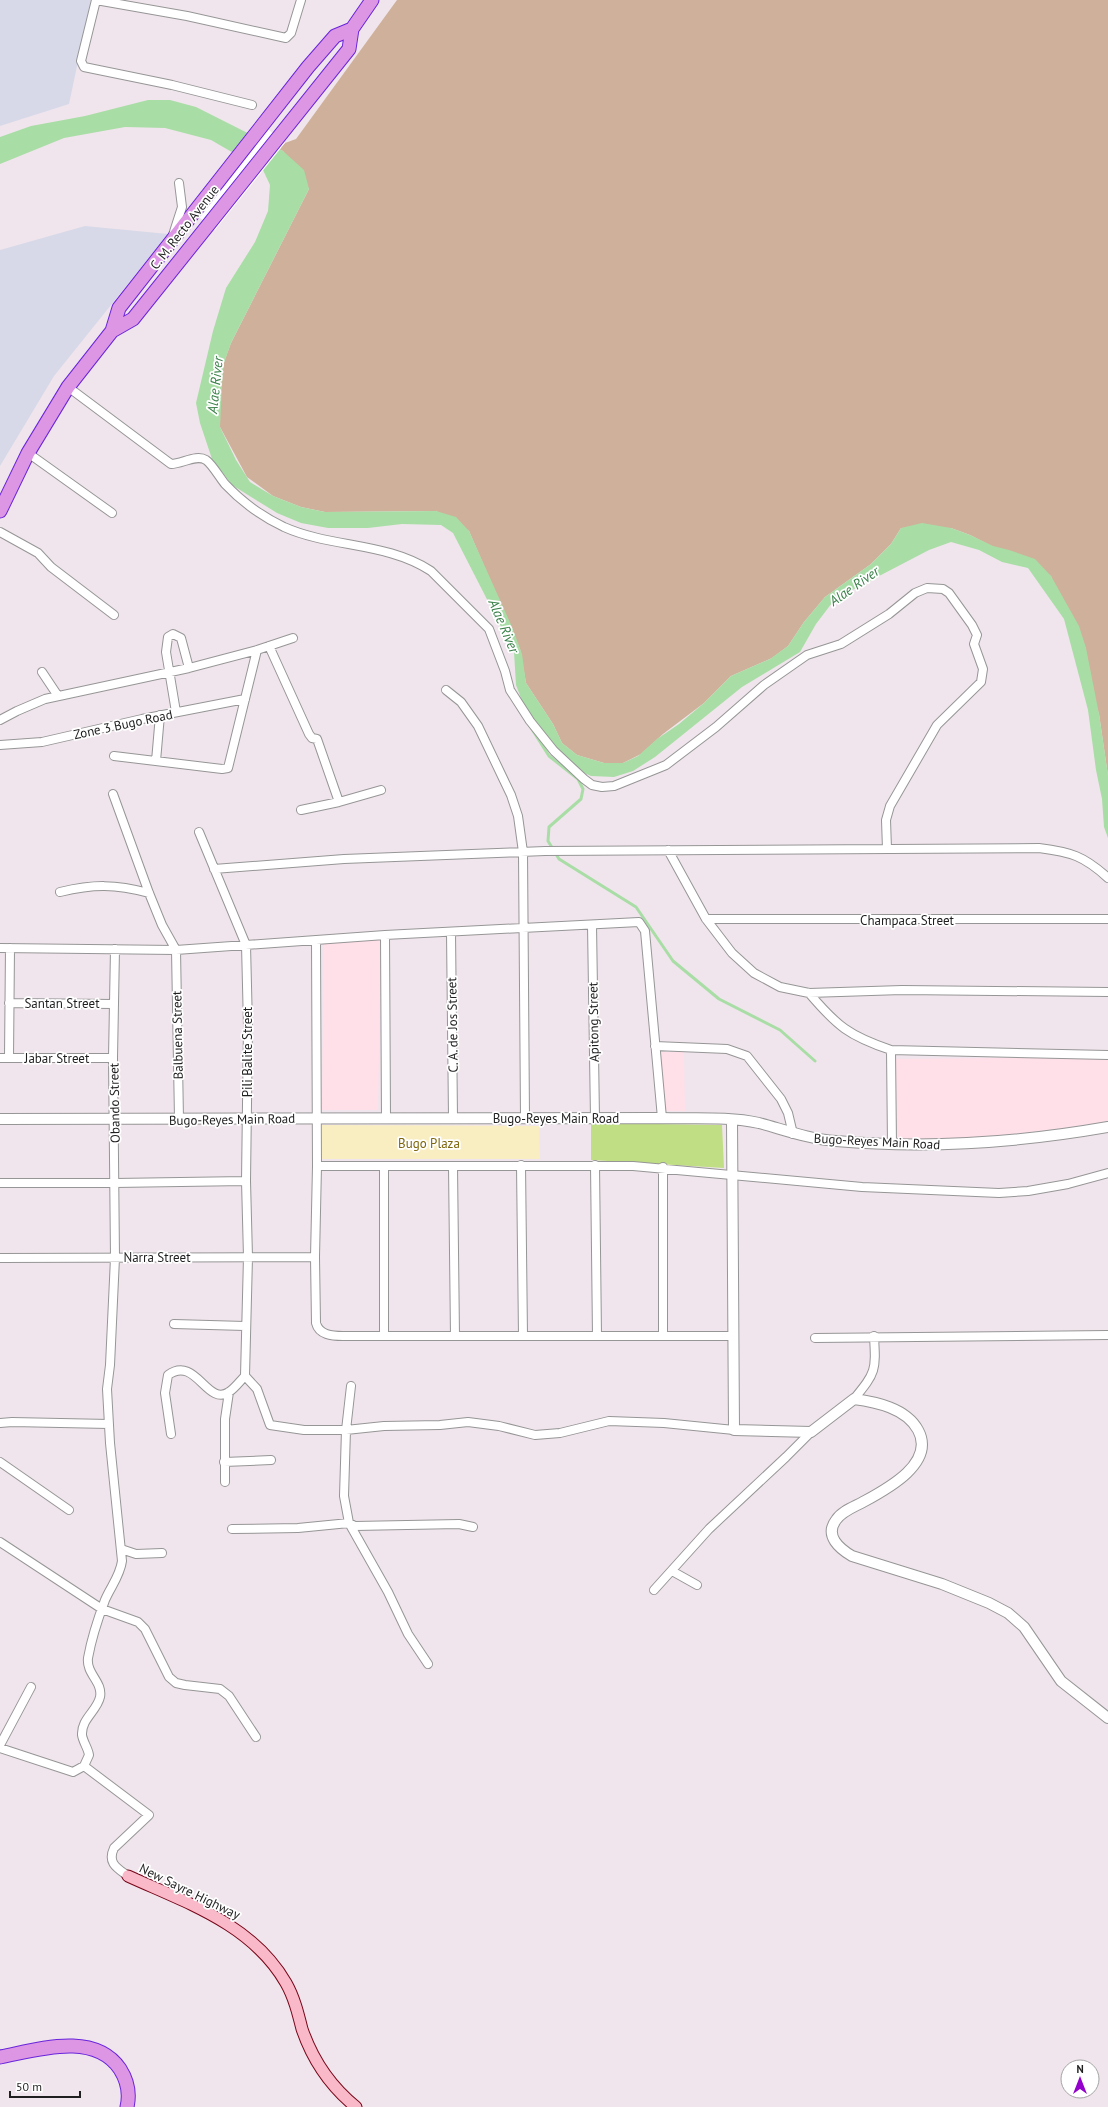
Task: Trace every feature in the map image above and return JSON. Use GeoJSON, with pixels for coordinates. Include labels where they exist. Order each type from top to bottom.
{"type":"FeatureCollection","features":[{"type":"Feature","properties":{"kind":"highway"},"geometry":{"type":"LineString","coordinates":[[352,29],[372,0]]}},
{"type":"Feature","properties":{"kind":"highway","name":"C. M. Recto Avenue"},"geometry":{"type":"LineString","coordinates":[[0,511],[28,453],[68,387],[112,331],[119,308],[264,126],[308,67],[335,36],[352,29],[350,49],[133,319],[112,331]]}},
{"type":"Feature","properties":{"kind":"highway"},"geometry":{"type":"LineString","coordinates":[[0,2057],[68,2046],[94,2049],[109,2057],[122,2072],[128,2087],[127,2107]]}},
{"type":"Feature","properties":{"kind":"main road","name":"New Sayre Highway"},"geometry":{"type":"LineString","coordinates":[[128,1876],[230,1924],[252,1941],[271,1961],[286,1984],[309,2048],[318,2066],[330,2082],[356,2107]]}},
{"type":"Feature","properties":{"kind":"street"},"geometry":{"type":"LineString","coordinates":[[252,105],[172,85],[84,67],[80,61],[96,0],[187,16],[286,38],[292,33],[301,0]]}},
{"type":"Feature","properties":{"kind":"street"},"geometry":{"type":"LineString","coordinates":[[171,242],[174,228],[182,207],[179,183]]}},
{"type":"Feature","properties":{"kind":"street"},"geometry":{"type":"LineString","coordinates":[[68,387],[171,464],[180,464],[196,458],[206,460],[227,486],[243,500],[262,515],[283,526],[305,536],[397,554],[420,564],[431,571],[489,629],[505,671],[510,690],[530,721],[554,752],[592,785],[602,787],[614,786],[666,765],[716,727],[764,685],[807,655],[841,644],[889,614],[915,593],[927,588],[943,590],[949,593],[977,635],[974,644],[980,658],[983,677],[977,687],[937,725],[890,806],[886,820],[887,849]]}},
{"type":"Feature","properties":{"kind":"street"},"geometry":{"type":"LineString","coordinates":[[28,453],[112,513]]}},
{"type":"Feature","properties":{"kind":"street"},"geometry":{"type":"LineString","coordinates":[[0,532],[38,553],[51,567],[114,615]]}},
{"type":"Feature","properties":{"kind":"street"},"geometry":{"type":"LineString","coordinates":[[176,712],[166,640],[173,634],[177,635],[183,642],[188,668]]}},
{"type":"Feature","properties":{"kind":"street"},"geometry":{"type":"LineString","coordinates":[[0,720],[34,703],[58,696],[188,668],[257,650],[293,638]]}},
{"type":"Feature","properties":{"kind":"street"},"geometry":{"type":"LineString","coordinates":[[269,646],[309,734],[312,738],[317,739],[339,802]]}},
{"type":"Feature","properties":{"kind":"street"},"geometry":{"type":"LineString","coordinates":[[114,756],[222,769],[228,768],[257,650]]}},
{"type":"Feature","properties":{"kind":"street"},"geometry":{"type":"LineString","coordinates":[[42,672],[58,696]]}},
{"type":"Feature","properties":{"kind":"street"},"geometry":{"type":"LineString","coordinates":[[446,690],[461,702],[478,726],[511,795],[518,816],[523,852],[525,1118]]}},
{"type":"Feature","properties":{"kind":"street","name":"Zone 3 Bugo Road"},"geometry":{"type":"LineString","coordinates":[[0,745],[42,742],[160,715],[246,699]]}},
{"type":"Feature","properties":{"kind":"street"},"geometry":{"type":"LineString","coordinates":[[156,761],[160,715]]}},
{"type":"Feature","properties":{"kind":"street"},"geometry":{"type":"LineString","coordinates":[[301,810],[339,802],[381,790]]}},
{"type":"Feature","properties":{"kind":"street"},"geometry":{"type":"LineString","coordinates":[[113,794],[149,893],[162,925],[176,950]]}},
{"type":"Feature","properties":{"kind":"street","name":"Pili Balite Street"},"geometry":{"type":"LineString","coordinates":[[199,832],[246,945],[246,1181],[248,1257],[245,1326],[245,1376]]}},
{"type":"Feature","properties":{"kind":"street"},"geometry":{"type":"LineString","coordinates":[[214,869],[344,859],[545,851],[1039,848],[1063,851],[1083,858],[1108,878]]}},
{"type":"Feature","properties":{"kind":"street"},"geometry":{"type":"LineString","coordinates":[[668,850],[706,919],[732,953],[754,973],[780,987],[809,993],[902,990],[1108,992]]}},
{"type":"Feature","properties":{"kind":"street"},"geometry":{"type":"LineString","coordinates":[[60,892],[87,886],[109,885],[126,886],[149,893]]}},
{"type":"Feature","properties":{"kind":"street","name":"Champaca Street"},"geometry":{"type":"LineString","coordinates":[[706,919],[1108,919]]}},
{"type":"Feature","properties":{"kind":"street"},"geometry":{"type":"LineString","coordinates":[[0,948],[176,950],[385,935],[523,930],[639,922],[643,926],[662,1118]]}},
{"type":"Feature","properties":{"kind":"street","name":"Apitong Street"},"geometry":{"type":"LineString","coordinates":[[592,925],[596,1118]]}},
{"type":"Feature","properties":{"kind":"street","name":"C. A. de Jos Street"},"geometry":{"type":"LineString","coordinates":[[451,932],[453,1118]]}},
{"type":"Feature","properties":{"kind":"street"},"geometry":{"type":"LineString","coordinates":[[385,935],[386,1118]]}},
{"type":"Feature","properties":{"kind":"street"},"geometry":{"type":"LineString","coordinates":[[316,940],[317,1166],[315,1257],[317,1327],[327,1334],[334,1336],[734,1336]]}},
{"type":"Feature","properties":{"kind":"street"},"geometry":{"type":"LineString","coordinates":[[9,1058],[10,948]]}},
{"type":"Feature","properties":{"kind":"street","name":"Obando Street"},"geometry":{"type":"LineString","coordinates":[[84,1766],[89,1755],[82,1732],[84,1724],[100,1698],[99,1686],[89,1671],[88,1657],[102,1609],[121,1569],[121,1549],[113,1488],[107,1389],[110,1365],[116,1258],[113,1058],[115,949]]}},
{"type":"Feature","properties":{"kind":"street","name":"Balbuena Street"},"geometry":{"type":"LineString","coordinates":[[176,950],[179,1119]]}},
{"type":"Feature","properties":{"kind":"street"},"geometry":{"type":"LineString","coordinates":[[809,993],[829,1016],[843,1029],[863,1041],[891,1050],[1108,1055]]}},
{"type":"Feature","properties":{"kind":"street","name":"Santan Street"},"geometry":{"type":"LineString","coordinates":[[9,1003],[114,1004]]}},
{"type":"Feature","properties":{"kind":"street"},"geometry":{"type":"LineString","coordinates":[[655,1046],[727,1049],[747,1056],[781,1099],[788,1113],[793,1134]]}},
{"type":"Feature","properties":{"kind":"street"},"geometry":{"type":"LineString","coordinates":[[891,1050],[892,1145]]}},
{"type":"Feature","properties":{"kind":"street","name":"Jabar Street"},"geometry":{"type":"LineString","coordinates":[[0,1058],[113,1058]]}},
{"type":"Feature","properties":{"kind":"street","name":"Bugo-Reyes Main Road"},"geometry":{"type":"LineString","coordinates":[[0,1120],[662,1118],[732,1120],[759,1124],[793,1134],[835,1141],[892,1145],[957,1145],[1001,1142],[1062,1135],[1108,1127]]}},
{"type":"Feature","properties":{"kind":"street"},"geometry":{"type":"LineString","coordinates":[[732,1120],[734,1430]]}},
{"type":"Feature","properties":{"kind":"street"},"geometry":{"type":"LineString","coordinates":[[317,1166],[595,1165],[663,1167],[862,1187],[999,1193],[1028,1191],[1068,1184],[1108,1173]]}},
{"type":"Feature","properties":{"kind":"street"},"geometry":{"type":"LineString","coordinates":[[595,1165],[597,1336]]}},
{"type":"Feature","properties":{"kind":"street"},"geometry":{"type":"LineString","coordinates":[[384,1166],[384,1336]]}},
{"type":"Feature","properties":{"kind":"street"},"geometry":{"type":"LineString","coordinates":[[453,1166],[455,1336]]}},
{"type":"Feature","properties":{"kind":"street"},"geometry":{"type":"LineString","coordinates":[[522,1166],[523,1336]]}},
{"type":"Feature","properties":{"kind":"street"},"geometry":{"type":"LineString","coordinates":[[663,1167],[663,1336]]}},
{"type":"Feature","properties":{"kind":"street"},"geometry":{"type":"LineString","coordinates":[[0,1183],[246,1181]]}},
{"type":"Feature","properties":{"kind":"street","name":"Narra Street"},"geometry":{"type":"LineString","coordinates":[[0,1258],[315,1257]]}},
{"type":"Feature","properties":{"kind":"street"},"geometry":{"type":"LineString","coordinates":[[174,1324],[245,1326]]}},
{"type":"Feature","properties":{"kind":"street"},"geometry":{"type":"LineString","coordinates":[[815,1338],[874,1336],[1108,1335]]}},
{"type":"Feature","properties":{"kind":"street"},"geometry":{"type":"LineString","coordinates":[[654,1590],[709,1529],[811,1432],[854,1399],[872,1378],[876,1355],[874,1336]]}},
{"type":"Feature","properties":{"kind":"street"},"geometry":{"type":"LineString","coordinates":[[171,1434],[167,1413],[165,1381],[168,1375],[173,1371],[189,1372],[213,1394],[222,1395],[230,1392],[245,1376],[257,1389],[270,1425],[304,1430],[346,1430],[384,1426],[440,1425],[468,1422],[499,1426],[534,1435],[560,1433],[609,1421],[664,1423],[734,1430],[811,1432]]}},
{"type":"Feature","properties":{"kind":"street"},"geometry":{"type":"LineString","coordinates":[[351,1386],[346,1430],[344,1496],[349,1523],[388,1592],[408,1634],[428,1664]]}},
{"type":"Feature","properties":{"kind":"street"},"geometry":{"type":"LineString","coordinates":[[225,1482],[225,1419],[230,1392]]}},
{"type":"Feature","properties":{"kind":"street"},"geometry":{"type":"LineString","coordinates":[[854,1399],[876,1402],[910,1419],[922,1437],[922,1450],[918,1461],[896,1482],[841,1514],[832,1527],[832,1536],[835,1543],[842,1550],[852,1556],[942,1584],[990,1603],[1008,1613],[1024,1627],[1061,1681],[1108,1718]]}},
{"type":"Feature","properties":{"kind":"street"},"geometry":{"type":"LineString","coordinates":[[0,1423],[109,1424]]}},
{"type":"Feature","properties":{"kind":"street"},"geometry":{"type":"LineString","coordinates":[[224,1462],[271,1460]]}},
{"type":"Feature","properties":{"kind":"street"},"geometry":{"type":"LineString","coordinates":[[0,1462],[69,1510]]}},
{"type":"Feature","properties":{"kind":"street"},"geometry":{"type":"LineString","coordinates":[[232,1529],[298,1528],[349,1523],[355,1526],[459,1524],[473,1527]]}},
{"type":"Feature","properties":{"kind":"street"},"geometry":{"type":"LineString","coordinates":[[0,1542],[102,1609],[138,1622],[145,1629],[166,1673],[176,1683],[220,1689],[229,1696],[256,1738]]}},
{"type":"Feature","properties":{"kind":"street"},"geometry":{"type":"LineString","coordinates":[[121,1549],[136,1554],[162,1553]]}},
{"type":"Feature","properties":{"kind":"street"},"geometry":{"type":"LineString","coordinates":[[672,1571],[698,1585]]}},
{"type":"Feature","properties":{"kind":"street"},"geometry":{"type":"LineString","coordinates":[[0,1744],[31,1687]]}},
{"type":"Feature","properties":{"kind":"street"},"geometry":{"type":"LineString","coordinates":[[0,1748],[73,1772],[84,1766],[149,1814],[114,1848],[111,1855],[114,1865],[128,1876]]}},
{"type":"Feature","properties":{"kind":"shaded area"},"geometry":{"type":"Polygon","coordinates":[[[0,0],[91,0],[69,104],[0,126],[0,0]]]}},
{"type":"Feature","properties":{"kind":"shaded area"},"geometry":{"type":"Polygon","coordinates":[[[397,0],[1108,0],[1108,776],[1099,714],[1051,576],[970,535],[951,528],[901,528],[891,544],[871,564],[825,597],[804,622],[788,646],[772,658],[731,676],[704,703],[663,734],[641,754],[623,763],[604,763],[577,755],[562,743],[553,724],[526,683],[520,649],[469,531],[436,511],[325,512],[301,507],[273,496],[247,477],[220,427],[220,394],[224,362],[231,343],[309,189],[283,151],[274,147],[296,139],[397,0]]]}},
{"type":"Feature","properties":{"kind":"shaded area"},"geometry":{"type":"Polygon","coordinates":[[[85,226],[168,234],[54,376],[0,466],[0,250],[85,226]]]}},
{"type":"Feature","properties":{"kind":"shaded area"},"geometry":{"type":"Polygon","coordinates":[[[381,940],[378,1110],[322,1110],[324,942],[381,940]]]}},
{"type":"Feature","properties":{"kind":"shaded area"},"geometry":{"type":"Polygon","coordinates":[[[658,1052],[684,1052],[685,1111],[662,1111],[658,1052]]]}},
{"type":"Feature","properties":{"kind":"shaded area"},"geometry":{"type":"Polygon","coordinates":[[[1108,1057],[1108,1122],[1001,1136],[897,1142],[896,1059],[1108,1057]]]}},
{"type":"Feature","properties":{"kind":"shaded area"},"geometry":{"type":"Polygon","coordinates":[[[591,1123],[722,1125],[724,1168],[591,1160],[591,1123]]]}},
{"type":"Feature","properties":{"kind":"green space","name":"Bugo Plaza"},"geometry":{"type":"Polygon","coordinates":[[[318,1125],[539,1126],[540,1159],[319,1159],[318,1125]]]}},
{"type":"Feature","properties":{"kind":"water","name":"Alae River"},"geometry":{"type":"Polygon","coordinates":[[[148,100],[170,100],[196,107],[283,151],[304,170],[309,189],[231,343],[223,366],[220,427],[236,460],[250,482],[273,496],[301,507],[325,512],[436,511],[456,517],[469,531],[512,627],[522,654],[526,683],[553,724],[562,743],[577,755],[604,763],[623,763],[638,756],[657,739],[679,724],[704,703],[731,676],[770,659],[788,646],[804,622],[825,597],[871,564],[891,544],[901,528],[922,523],[951,528],[993,546],[1035,559],[1051,576],[1079,626],[1086,648],[1099,714],[1108,775],[1108,838],[1104,827],[1102,799],[1096,770],[1088,710],[1064,619],[1028,568],[1002,562],[979,550],[951,542],[929,550],[835,599],[816,624],[800,652],[742,687],[655,757],[633,771],[614,777],[591,776],[570,767],[524,706],[516,685],[514,652],[453,533],[441,525],[402,524],[368,528],[328,528],[301,523],[277,513],[232,485],[212,459],[200,423],[196,403],[213,331],[226,288],[255,242],[268,211],[270,185],[263,170],[211,140],[165,128],[125,127],[64,138],[0,164],[0,137],[31,126],[85,116],[148,100]]]}},
{"type":"Feature","properties":{"kind":"pier"},"geometry":{"type":"Polygon","coordinates":[[[258,121],[285,143],[215,230],[188,208],[258,121]]]}},
{"type":"Feature","properties":{"kind":"waterway"},"geometry":{"type":"LineString","coordinates":[[530,726],[549,756],[578,779],[583,789],[581,799],[549,827],[548,841],[559,859],[636,907],[673,961],[719,999],[780,1030],[815,1061]]}}]}
